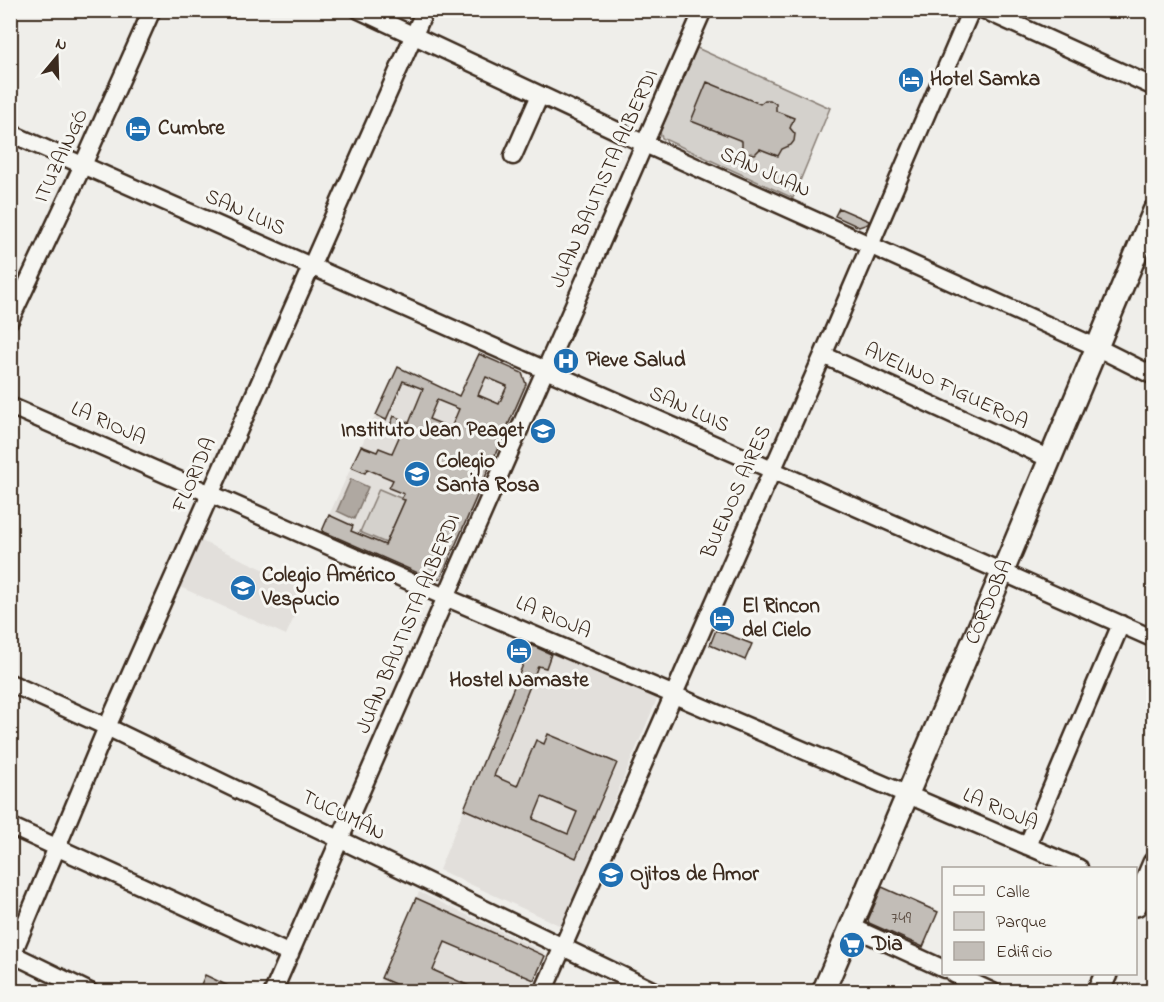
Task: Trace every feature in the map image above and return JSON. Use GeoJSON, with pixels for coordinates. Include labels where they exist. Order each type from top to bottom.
{"type":"FeatureCollection","features":[{"type":"Feature","properties":{"kind":"main road","name":"CÓRDOBA"},"geometry":{"type":"LineString","coordinates":[[823,992],[1154,211]]}},
{"type":"Feature","properties":{"kind":"main road"},"geometry":{"type":"LineString","coordinates":[[1141,898],[1154,863]]}},
{"type":"Feature","properties":{"kind":"main road"},"geometry":{"type":"LineString","coordinates":[[1098,992],[1106,975]]}},
{"type":"Feature","properties":{"kind":"street","name":"ITUZAINGÓ"},"geometry":{"type":"LineString","coordinates":[[10,320],[83,165],[152,10]]}},
{"type":"Feature","properties":{"kind":"street","name":"SAN JUAN"},"geometry":{"type":"LineString","coordinates":[[359,10],[645,144],[1096,347],[1154,376]]}},
{"type":"Feature","properties":{"kind":"street","name":"FLORIDA"},"geometry":{"type":"LineString","coordinates":[[11,955],[107,727],[425,10]]}},
{"type":"Feature","properties":{"kind":"street","name":"JUAN BAUTISTA ALBERDI"},"geometry":{"type":"LineString","coordinates":[[273,992],[703,10]]}},
{"type":"Feature","properties":{"kind":"street","name":"BUENOS AIRES"},"geometry":{"type":"LineString","coordinates":[[543,992],[823,355],[971,10]]}},
{"type":"Feature","properties":{"kind":"street"},"geometry":{"type":"LineString","coordinates":[[984,10],[1154,87]]}},
{"type":"Feature","properties":{"kind":"street"},"geometry":{"type":"LineString","coordinates":[[513,156],[540,95]]}},
{"type":"Feature","properties":{"kind":"street","name":"SAN LUIS"},"geometry":{"type":"LineString","coordinates":[[10,133],[545,371],[1003,570],[1154,639]]}},
{"type":"Feature","properties":{"kind":"street","name":"AVELINO FIGUEROA"},"geometry":{"type":"LineString","coordinates":[[823,355],[1050,459]]}},
{"type":"Feature","properties":{"kind":"street","name":"LA RIOJA"},"geometry":{"type":"LineString","coordinates":[[10,406],[445,597],[1077,867]]}},
{"type":"Feature","properties":{"kind":"street"},"geometry":{"type":"LineString","coordinates":[[1027,846],[1121,624]]}},
{"type":"Feature","properties":{"kind":"street","name":"TUCUMÁN"},"geometry":{"type":"LineString","coordinates":[[10,683],[107,727],[656,992]]}},
{"type":"Feature","properties":{"kind":"street"},"geometry":{"type":"LineString","coordinates":[[10,826],[290,954]]}},
{"type":"Feature","properties":{"kind":"street"},"geometry":{"type":"LineString","coordinates":[[850,926],[942,968]]}},
{"type":"Feature","properties":{"kind":"street"},"geometry":{"type":"LineString","coordinates":[[11,955],[90,992]]}},
{"type":"Feature","properties":{"kind":"street"},"geometry":{"type":"LineString","coordinates":[[956,975],[993,992]]}},
{"type":"Feature","properties":{"kind":"shaded area","name":"Colegio Santa Rosa"},"geometry":{"type":"Polygon","coordinates":[[[479,354],[522,373],[441,578],[434,580],[321,532],[398,367],[459,396],[479,354]]]}},
{"type":"Feature","properties":{"kind":"shaded area"},"geometry":{"type":"Polygon","coordinates":[[[351,479],[368,487],[354,519],[337,511],[351,479]]]}},
{"type":"Feature","properties":{"kind":"shaded area","name":"Colegio Américo Vespucio"},"geometry":{"type":"Polygon","coordinates":[[[199,540],[307,589],[286,635],[178,586],[199,540]]]}},
{"type":"Feature","properties":{"kind":"shaded area"},"geometry":{"type":"Polygon","coordinates":[[[531,645],[657,699],[561,926],[439,870],[531,645]]]}},
{"type":"Feature","properties":{"kind":"shaded area"},"geometry":{"type":"Polygon","coordinates":[[[419,892],[544,952],[545,956],[529,991],[375,992],[419,892]]]}},
{"type":"Feature","properties":{"kind":"green space"},"geometry":{"type":"Polygon","coordinates":[[[697,48],[830,108],[793,198],[662,138],[660,132],[697,48]]]}},
{"type":"Feature","properties":{"kind":"green space"},"geometry":{"type":"Polygon","coordinates":[[[379,489],[405,500],[386,543],[360,532],[379,489]]]}},
{"type":"Feature","properties":{"kind":"building"},"geometry":{"type":"Polygon","coordinates":[[[707,82],[760,104],[765,100],[770,100],[776,104],[776,111],[794,118],[790,128],[795,134],[794,141],[782,149],[778,156],[760,149],[755,154],[748,153],[742,149],[742,141],[691,121],[707,82]]]}},
{"type":"Feature","properties":{"kind":"building"},"geometry":{"type":"Polygon","coordinates":[[[839,208],[869,221],[868,224],[859,227],[835,216],[839,208]]]}},
{"type":"Feature","properties":{"kind":"building","name":"Colegio Santa Rosa"},"geometry":{"type":"Polygon","coordinates":[[[479,354],[522,373],[526,384],[441,578],[434,580],[322,531],[329,515],[353,526],[351,531],[385,545],[405,500],[401,499],[404,494],[389,488],[393,480],[367,469],[365,473],[351,467],[361,446],[377,452],[379,448],[392,453],[400,435],[388,430],[394,416],[409,423],[423,389],[403,381],[386,420],[376,415],[398,367],[459,396],[479,354]],[[486,377],[478,395],[499,404],[507,386],[486,377]],[[437,400],[429,419],[451,428],[459,409],[437,400]]]}},
{"type":"Feature","properties":{"kind":"building"},"geometry":{"type":"Polygon","coordinates":[[[716,630],[752,644],[745,660],[710,645],[716,630]]]}},
{"type":"Feature","properties":{"kind":"building"},"geometry":{"type":"Polygon","coordinates":[[[531,645],[551,654],[546,668],[538,666],[494,776],[517,786],[536,740],[544,744],[548,734],[617,763],[576,858],[464,809],[531,645]],[[542,797],[533,819],[568,834],[577,812],[542,797]]]}},
{"type":"Feature","properties":{"kind":"building"},"geometry":{"type":"Polygon","coordinates":[[[882,887],[938,912],[923,947],[869,923],[868,920],[882,887]]]}},
{"type":"Feature","properties":{"kind":"building"},"geometry":{"type":"Polygon","coordinates":[[[416,898],[545,956],[534,980],[445,942],[433,970],[483,992],[413,992],[381,978],[416,898]]]}},
{"type":"Feature","properties":{"kind":"building"},"geometry":{"type":"Polygon","coordinates":[[[205,975],[241,992],[198,992],[205,975]]]}},
{"type":"Feature","properties":{"kind":"place","name":"Hotel Samka"},"geometry":{"type":"Point","coordinates":[911,80]}},
{"type":"Feature","properties":{"kind":"place","name":"Cumbre"},"geometry":{"type":"Point","coordinates":[138,129]}},
{"type":"Feature","properties":{"kind":"place","name":"Pieve Salud"},"geometry":{"type":"Point","coordinates":[566,361]}},
{"type":"Feature","properties":{"kind":"place","name":"Instituto Jean Peaget"},"geometry":{"type":"Point","coordinates":[543,431]}},
{"type":"Feature","properties":{"kind":"place","name":"Colegio Santa Rosa"},"geometry":{"type":"Point","coordinates":[417,474]}},
{"type":"Feature","properties":{"kind":"place","name":"Colegio Américo Vespucio"},"geometry":{"type":"Point","coordinates":[243,588]}},
{"type":"Feature","properties":{"kind":"place","name":"El Rincon del Cielo"},"geometry":{"type":"Point","coordinates":[722,619]}},
{"type":"Feature","properties":{"kind":"place","name":"Hostel Namaste"},"geometry":{"type":"Point","coordinates":[519,651]}},
{"type":"Feature","properties":{"kind":"place","name":"Ojitos de Amor"},"geometry":{"type":"Point","coordinates":[611,875]}},
{"type":"Feature","properties":{"kind":"place","name":"Dia"},"geometry":{"type":"Point","coordinates":[852,945]}}]}
